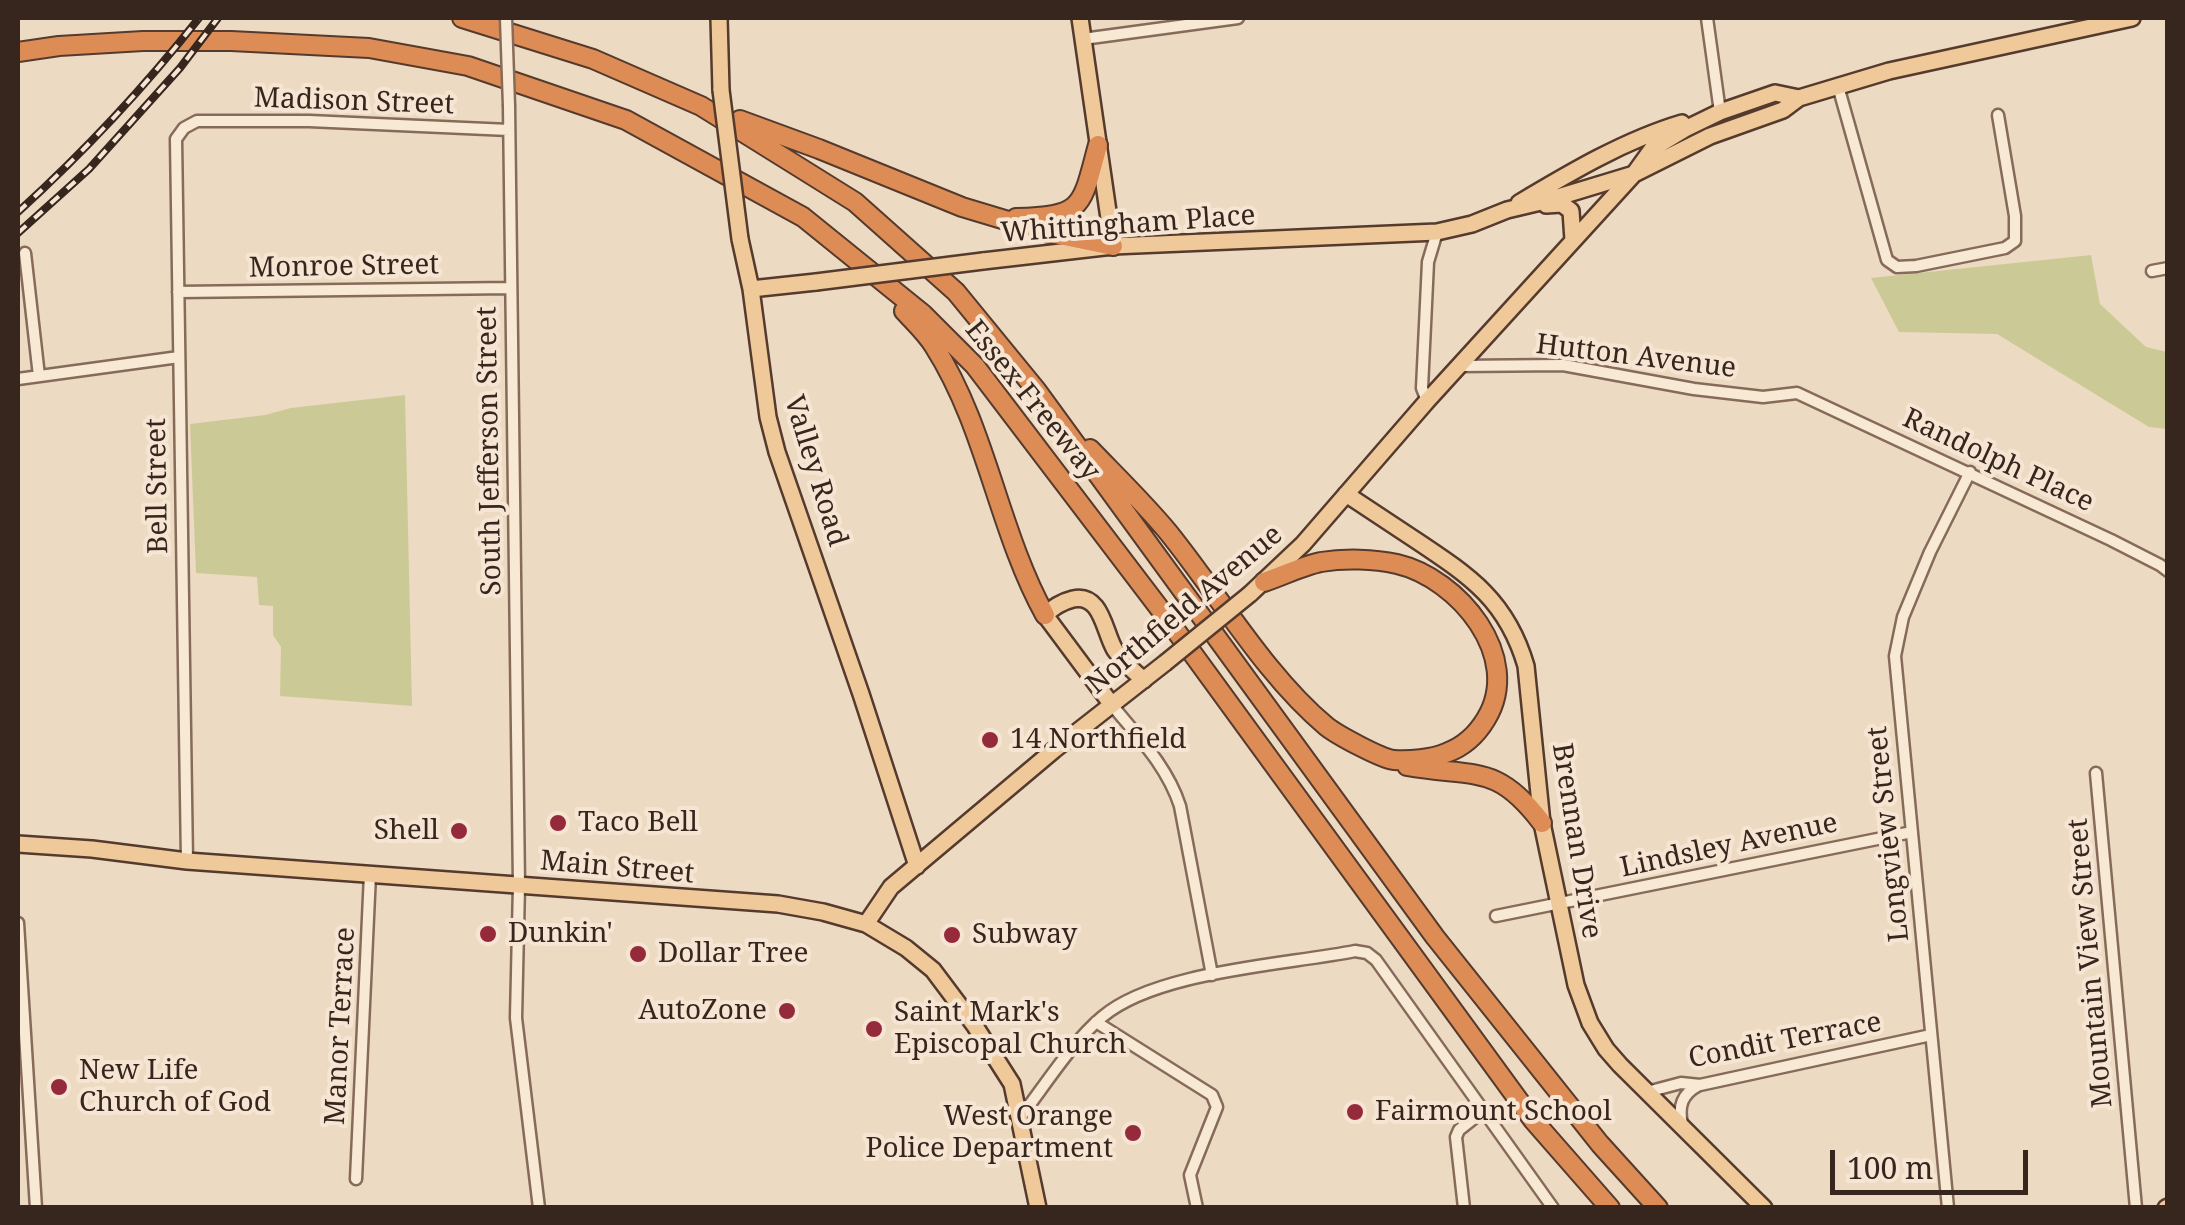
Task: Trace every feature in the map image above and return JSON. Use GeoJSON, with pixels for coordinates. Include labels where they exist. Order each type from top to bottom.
{"type":"FeatureCollection","features":[{"type":"Feature","properties":{"kind":"highway","name":"Essex Freeway"},"geometry":{"type":"LineString","coordinates":[[462,18],[592,59],[701,106],[855,202],[956,292],[1037,392],[1435,937],[1600,1144],[1658,1208]]}},
{"type":"Feature","properties":{"kind":"highway","name":"Essex Freeway"},"geometry":{"type":"LineString","coordinates":[[18,52],[143,41],[231,41],[369,48],[468,66],[626,120],[803,217],[923,314],[975,366],[1163,613],[1534,1120],[1610,1208]]}},
{"type":"Feature","properties":{"kind":"highway"},"geometry":{"type":"LineString","coordinates":[[701,106],[996,218],[1113,246]]}},
{"type":"Feature","properties":{"kind":"highway"},"geometry":{"type":"LineString","coordinates":[[996,218],[1051,217],[1070,212],[1084,198],[1098,144]]}},
{"type":"Feature","properties":{"kind":"highway"},"geometry":{"type":"LineString","coordinates":[[865,265],[933,344],[959,395],[988,467],[1014,550],[1045,615]]}},
{"type":"Feature","properties":{"kind":"highway"},"geometry":{"type":"LineString","coordinates":[[1037,392],[1166,530],[1266,662],[1328,728],[1410,767],[1487,776],[1514,791],[1542,823]]}},
{"type":"Feature","properties":{"kind":"highway"},"geometry":{"type":"LineString","coordinates":[[1257,588],[1320,562],[1396,563],[1437,582],[1468,610],[1483,630],[1498,667],[1498,684],[1489,714],[1464,744],[1444,754],[1391,760]]}},
{"type":"Feature","properties":{"kind":"main road","name":"Valley Road"},"geometry":{"type":"LineString","coordinates":[[719,18],[721,90],[740,239],[778,452],[917,866]]}},
{"type":"Feature","properties":{"kind":"main road"},"geometry":{"type":"LineString","coordinates":[[1080,18],[1113,246]]}},
{"type":"Feature","properties":{"kind":"main road","name":"Northfield Avenue"},"geometry":{"type":"LineString","coordinates":[[1634,174],[1710,136],[1783,110],[1798,98],[1888,71],[2132,18]]}},
{"type":"Feature","properties":{"kind":"main road","name":"Northfield Avenue"},"geometry":{"type":"LineString","coordinates":[[866,924],[891,888],[1054,750],[1257,588],[1303,544],[1634,174],[1652,149],[1720,112],[1776,94],[1798,98]]}},
{"type":"Feature","properties":{"kind":"main road","name":"Whittingham Place"},"geometry":{"type":"LineString","coordinates":[[1507,210],[1654,132],[1720,112]]}},
{"type":"Feature","properties":{"kind":"main road","name":"Whittingham Place"},"geometry":{"type":"LineString","coordinates":[[751,288],[1113,246],[1437,232],[1634,174]]}},
{"type":"Feature","properties":{"kind":"main road"},"geometry":{"type":"LineString","coordinates":[[1507,210],[1562,204],[1573,216],[1573,240]]}},
{"type":"Feature","properties":{"kind":"main road","name":"Brennan Drive"},"geometry":{"type":"LineString","coordinates":[[1346,494],[1466,574],[1509,624],[1526,666],[1542,823],[1576,985],[1590,1023],[1606,1049],[1764,1208]]}},
{"type":"Feature","properties":{"kind":"main road"},"geometry":{"type":"LineString","coordinates":[[1112,705],[1045,615],[1060,603],[1082,598],[1090,601],[1097,608],[1114,649],[1144,680]]}},
{"type":"Feature","properties":{"kind":"main road","name":"Main Street"},"geometry":{"type":"LineString","coordinates":[[18,844],[186,861],[778,904],[866,924],[886,934],[932,970],[1012,1084],[1038,1208]]}},
{"type":"Feature","properties":{"kind":"street","name":"South Jefferson Street"},"geometry":{"type":"LineString","coordinates":[[506,18],[519,885],[516,1018],[539,1208]]}},
{"type":"Feature","properties":{"kind":"street"},"geometry":{"type":"LineString","coordinates":[[1083,39],[1238,18]]}},
{"type":"Feature","properties":{"kind":"street"},"geometry":{"type":"LineString","coordinates":[[1707,18],[1720,112]]}},
{"type":"Feature","properties":{"kind":"street"},"geometry":{"type":"LineString","coordinates":[[1838,86],[1887,260],[1897,267],[2006,248],[2016,241],[1998,115]]}},
{"type":"Feature","properties":{"kind":"street","name":"Madison Street"},"geometry":{"type":"LineString","coordinates":[[197,121],[309,121],[509,130]]}},
{"type":"Feature","properties":{"kind":"street","name":"Bell Street"},"geometry":{"type":"LineString","coordinates":[[186,861],[176,139],[184,128],[197,121]]}},
{"type":"Feature","properties":{"kind":"street"},"geometry":{"type":"LineString","coordinates":[[1427,401],[1422,388],[1428,262],[1437,232]]}},
{"type":"Feature","properties":{"kind":"street"},"geometry":{"type":"LineString","coordinates":[[25,253],[39,376]]}},
{"type":"Feature","properties":{"kind":"street"},"geometry":{"type":"LineString","coordinates":[[2152,271],[2168,268]]}},
{"type":"Feature","properties":{"kind":"street","name":"Monroe Street"},"geometry":{"type":"LineString","coordinates":[[178,292],[511,288]]}},
{"type":"Feature","properties":{"kind":"street"},"geometry":{"type":"LineString","coordinates":[[18,379],[179,356]]}},
{"type":"Feature","properties":{"kind":"street","name":"Hutton Avenue"},"geometry":{"type":"LineString","coordinates":[[1459,366],[1563,365],[1694,388],[1763,397],[1797,393],[1806,397]]}},
{"type":"Feature","properties":{"kind":"street","name":"Randolph Place"},"geometry":{"type":"LineString","coordinates":[[1806,397],[2111,540],[2168,572]]}},
{"type":"Feature","properties":{"kind":"street","name":"Longview Street"},"geometry":{"type":"LineString","coordinates":[[1948,1208],[1895,656],[1902,616],[1970,472]]}},
{"type":"Feature","properties":{"kind":"street"},"geometry":{"type":"LineString","coordinates":[[1112,705],[1162,766],[1175,790],[1212,974]]}},
{"type":"Feature","properties":{"kind":"street","name":"Mountain View Street"},"geometry":{"type":"LineString","coordinates":[[2096,774],[2136,1208]]}},
{"type":"Feature","properties":{"kind":"street","name":"Lindsley Avenue"},"geometry":{"type":"LineString","coordinates":[[1496,916],[1912,832]]}},
{"type":"Feature","properties":{"kind":"street","name":"Manor Terrace"},"geometry":{"type":"LineString","coordinates":[[356,1179],[370,874]]}},
{"type":"Feature","properties":{"kind":"street"},"geometry":{"type":"LineString","coordinates":[[18,923],[36,1208]]}},
{"type":"Feature","properties":{"kind":"street"},"geometry":{"type":"LineString","coordinates":[[1019,1119],[1096,1022],[1124,1002],[1212,974],[1350,952],[1367,954],[1376,960],[1553,1208]]}},
{"type":"Feature","properties":{"kind":"street"},"geometry":{"type":"LineString","coordinates":[[1096,1022],[1212,1095],[1216,1108],[1190,1176],[1197,1208]]}},
{"type":"Feature","properties":{"kind":"street","name":"Condit Terrace"},"geometry":{"type":"LineString","coordinates":[[1647,1092],[1681,1084],[1700,1085],[1931,1036]]}},
{"type":"Feature","properties":{"kind":"street"},"geometry":{"type":"LineString","coordinates":[[1683,1129],[1679,1112],[1682,1102],[1690,1090],[1700,1085]]}},
{"type":"Feature","properties":{"kind":"street"},"geometry":{"type":"LineString","coordinates":[[1464,1208],[1456,1137],[1483,1111]]}},
{"type":"Feature","properties":{"kind":"shaded area"},"geometry":{"type":"Polygon","coordinates":[[[2091,255],[2100,304],[2146,347],[2167,352],[2167,429],[2149,427],[1997,334],[1899,332],[1871,278],[2091,255]]]}},
{"type":"Feature","properties":{"kind":"shaded area"},"geometry":{"type":"Polygon","coordinates":[[[405,395],[412,706],[280,696],[281,647],[273,635],[273,606],[259,605],[257,577],[196,573],[190,424],[405,395]]]}},
{"type":"Feature","properties":{"kind":"railway"},"geometry":{"type":"LineString","coordinates":[[18,212],[113,119],[199,18]]}},
{"type":"Feature","properties":{"kind":"railway"},"geometry":{"type":"LineString","coordinates":[[18,233],[89,169],[180,68],[218,18]]}},
{"type":"Feature","properties":{"kind":"place","name":"14 Northfield"},"geometry":{"type":"Point","coordinates":[990,740]}},
{"type":"Feature","properties":{"kind":"place","name":"Taco Bell"},"geometry":{"type":"Point","coordinates":[558,823]}},
{"type":"Feature","properties":{"kind":"place","name":"Shell"},"geometry":{"type":"Point","coordinates":[459,831]}},
{"type":"Feature","properties":{"kind":"place","name":"Dunkin'"},"geometry":{"type":"Point","coordinates":[488,934]}},
{"type":"Feature","properties":{"kind":"place","name":"Subway"},"geometry":{"type":"Point","coordinates":[952,935]}},
{"type":"Feature","properties":{"kind":"place","name":"Dollar Tree"},"geometry":{"type":"Point","coordinates":[638,954]}},
{"type":"Feature","properties":{"kind":"place","name":"AutoZone"},"geometry":{"type":"Point","coordinates":[787,1011]}},
{"type":"Feature","properties":{"kind":"place","name":"Saint Mark's Episcopal Church"},"geometry":{"type":"Point","coordinates":[874,1029]}},
{"type":"Feature","properties":{"kind":"place","name":"New Life Church of God"},"geometry":{"type":"Point","coordinates":[59,1087]}},
{"type":"Feature","properties":{"kind":"place","name":"Fairmount School"},"geometry":{"type":"Point","coordinates":[1355,1112]}},
{"type":"Feature","properties":{"kind":"place","name":"West Orange Police Department"},"geometry":{"type":"Point","coordinates":[1133,1133]}}]}
